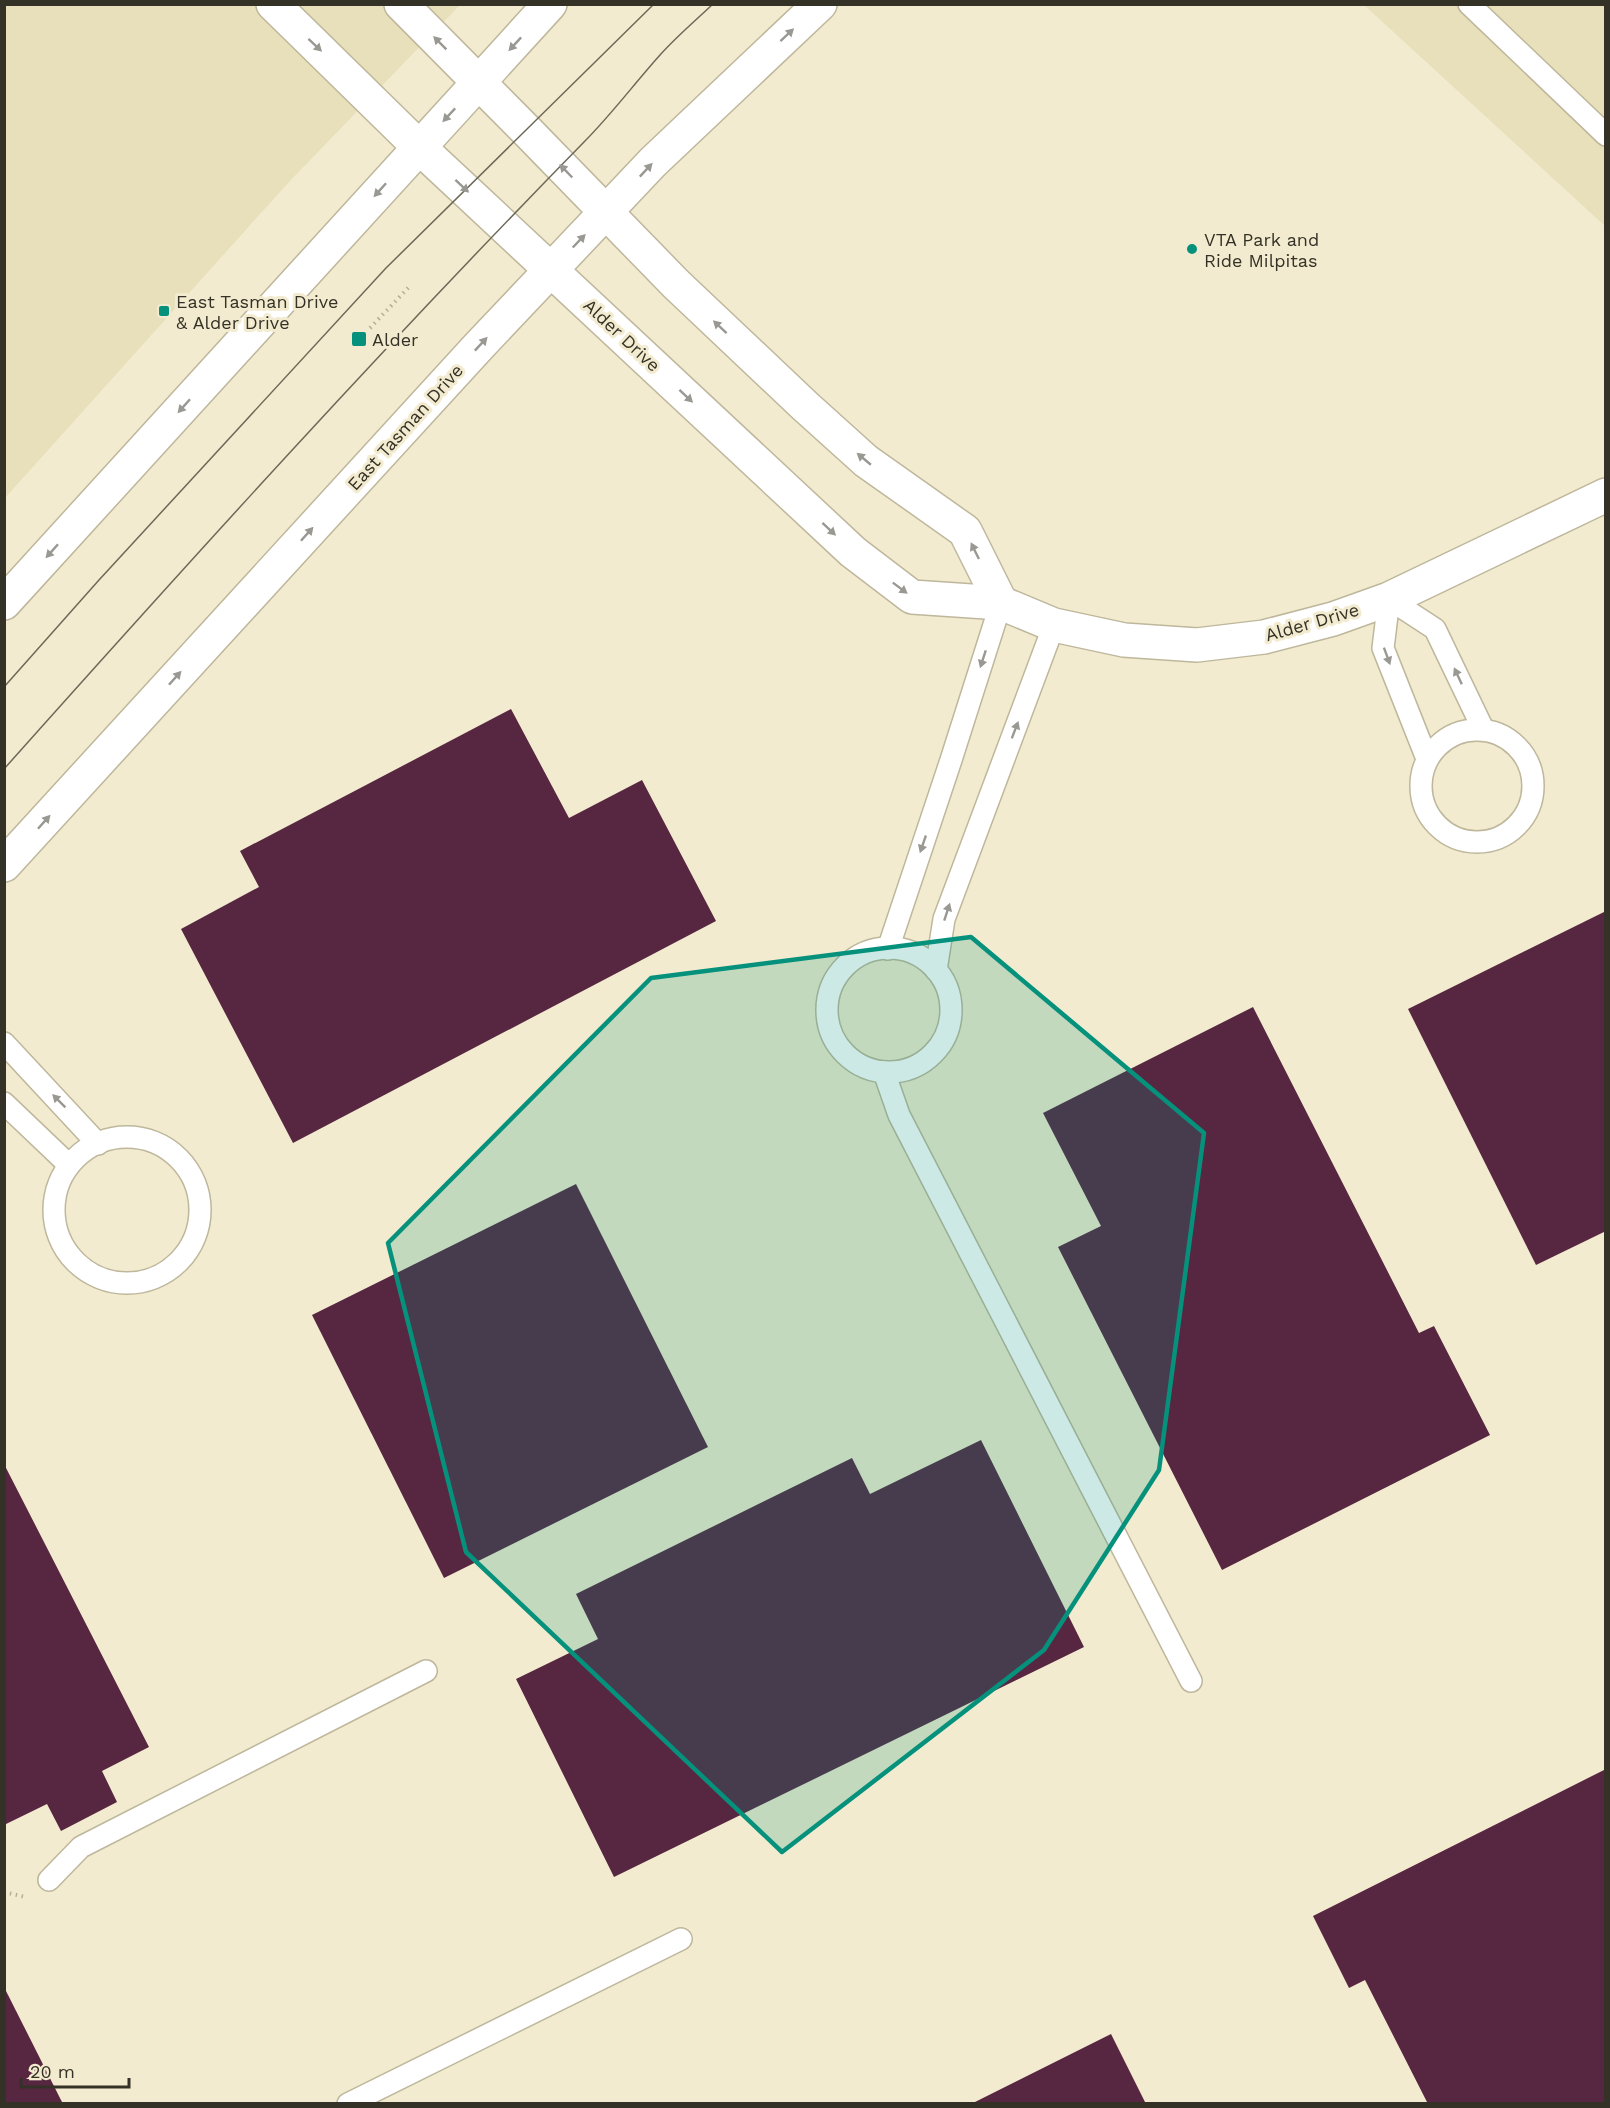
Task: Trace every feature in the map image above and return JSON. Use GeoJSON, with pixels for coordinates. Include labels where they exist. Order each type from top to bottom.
{"type":"FeatureCollection","features":[{"type":"Feature","properties":{"kind":"street","name":"Alder Drive"},"geometry":{"type":"LineString","coordinates":[[273,4],[419,147],[854,552],[912,597],[1001,603],[1054,626],[1124,640],[1197,645],[1264,637],[1333,619],[1389,599],[1605,495]]}},
{"type":"Feature","properties":{"kind":"street"},"geometry":{"type":"LineString","coordinates":[[401,4],[676,284],[805,406],[866,461],[965,531],[1001,603]]}},
{"type":"Feature","properties":{"kind":"street"},"geometry":{"type":"LineString","coordinates":[[4,603],[550,4]]}},
{"type":"Feature","properties":{"kind":"street","name":"East Tasman Drive"},"geometry":{"type":"LineString","coordinates":[[4,865],[478,347],[653,162],[820,4]]}},
{"type":"Feature","properties":{"kind":"lane"},"geometry":{"type":"LineString","coordinates":[[1469,4],[1605,135]]}},
{"type":"Feature","properties":{"kind":"lane"},"geometry":{"type":"LineString","coordinates":[[1427,759],[1383,648],[1389,599],[1435,629],[1483,729]]}},
{"type":"Feature","properties":{"kind":"lane"},"geometry":{"type":"LineString","coordinates":[[888,949],[1001,603]]}},
{"type":"Feature","properties":{"kind":"lane"},"geometry":{"type":"LineString","coordinates":[[936,970],[944,919],[1054,626]]}},
{"type":"Feature","properties":{"kind":"lane"},"geometry":{"type":"LineString","coordinates":[[1483,729],[1504,735],[1521,749],[1532,769],[1534,791],[1528,812],[1513,830],[1494,840],[1472,842],[1450,836],[1433,822],[1422,802],[1420,780],[1427,759],[1441,742],[1460,731],[1483,729]]}},
{"type":"Feature","properties":{"kind":"lane"},"geometry":{"type":"LineString","coordinates":[[894,948],[917,955],[936,970],[948,991],[951,1015],[944,1038],[929,1057],[908,1069],[884,1072],[860,1065],[841,1050],[829,1029],[826,1005],[833,982],[848,963],[870,950],[894,948]]}},
{"type":"Feature","properties":{"kind":"lane"},"geometry":{"type":"LineString","coordinates":[[4,1043],[98,1144]]}},
{"type":"Feature","properties":{"kind":"lane"},"geometry":{"type":"LineString","coordinates":[[884,1072],[900,1115],[1191,1681]]}},
{"type":"Feature","properties":{"kind":"lane"},"geometry":{"type":"LineString","coordinates":[[4,1103],[69,1165]]}},
{"type":"Feature","properties":{"kind":"lane"},"geometry":{"type":"LineString","coordinates":[[118,1137],[147,1139],[172,1152],[192,1174],[200,1201],[198,1229],[185,1255],[164,1274],[136,1283],[108,1281],[82,1268],[63,1246],[54,1219],[57,1190],[69,1165],[91,1146],[98,1144],[118,1137]]}},
{"type":"Feature","properties":{"kind":"lane"},"geometry":{"type":"LineString","coordinates":[[49,1881],[81,1847],[426,1671]]}},
{"type":"Feature","properties":{"kind":"lane"},"geometry":{"type":"LineString","coordinates":[[348,2103],[681,1939]]}},
{"type":"Feature","properties":{"kind":"path"},"geometry":{"type":"LineString","coordinates":[[370,328],[409,287]]}},
{"type":"Feature","properties":{"kind":"highlighted area"},"geometry":{"type":"Polygon","coordinates":[[[971,937],[1204,1133],[1159,1470],[1044,1650],[782,1852],[466,1552],[388,1243],[651,978],[971,937]]]}},
{"type":"Feature","properties":{"kind":"shaded area"},"geometry":{"type":"Polygon","coordinates":[[[5,5],[460,5],[288,183],[5,498],[5,5]]]}},
{"type":"Feature","properties":{"kind":"shaded area"},"geometry":{"type":"Polygon","coordinates":[[[1364,5],[1605,5],[1605,226],[1364,5]]]}},
{"type":"Feature","properties":{"kind":"building"},"geometry":{"type":"Polygon","coordinates":[[[511,709],[569,818],[642,780],[716,921],[293,1143],[181,929],[259,887],[240,851],[511,709]]]}},
{"type":"Feature","properties":{"kind":"building"},"geometry":{"type":"Polygon","coordinates":[[[1606,911],[1606,1231],[1536,1265],[1408,1009],[1606,911]]]}},
{"type":"Feature","properties":{"kind":"building"},"geometry":{"type":"Polygon","coordinates":[[[1253,1007],[1419,1333],[1434,1326],[1490,1435],[1222,1570],[1058,1247],[1101,1226],[1043,1113],[1253,1007]]]}},
{"type":"Feature","properties":{"kind":"building"},"geometry":{"type":"Polygon","coordinates":[[[576,1184],[708,1447],[444,1578],[312,1315],[576,1184]]]}},
{"type":"Feature","properties":{"kind":"building"},"geometry":{"type":"Polygon","coordinates":[[[981,1440],[1084,1647],[614,1877],[516,1679],[598,1639],[576,1594],[852,1458],[870,1494],[981,1440]]]}},
{"type":"Feature","properties":{"kind":"building"},"geometry":{"type":"Polygon","coordinates":[[[4,1464],[149,1747],[102,1771],[117,1802],[61,1831],[47,1804],[4,1825],[4,1464]]]}},
{"type":"Feature","properties":{"kind":"building"},"geometry":{"type":"Polygon","coordinates":[[[1606,1769],[1606,2104],[1428,2104],[1365,1980],[1349,1988],[1313,1916],[1606,1769]]]}},
{"type":"Feature","properties":{"kind":"building"},"geometry":{"type":"Polygon","coordinates":[[[4,1987],[63,2104],[4,2104],[4,1987]]]}},
{"type":"Feature","properties":{"kind":"building"},"geometry":{"type":"Polygon","coordinates":[[[1111,2034],[1146,2104],[971,2104],[1111,2034]]]}},
{"type":"Feature","properties":{"kind":"tram line"},"geometry":{"type":"LineString","coordinates":[[4,687],[99,580],[386,268],[654,4]]}},
{"type":"Feature","properties":{"kind":"tram line"},"geometry":{"type":"LineString","coordinates":[[4,769],[363,373],[594,132],[666,48],[713,4]]}},
{"type":"Feature","properties":{"kind":"place","name":"VTA Park and Ride Milpitas"},"geometry":{"type":"Point","coordinates":[1192,249]}},
{"type":"Feature","properties":{"kind":"place","name":"East Tasman Drive & Alder Drive"},"geometry":{"type":"Point","coordinates":[164,311]}},
{"type":"Feature","properties":{"kind":"place","name":"Alder"},"geometry":{"type":"Point","coordinates":[359,339]}}]}
